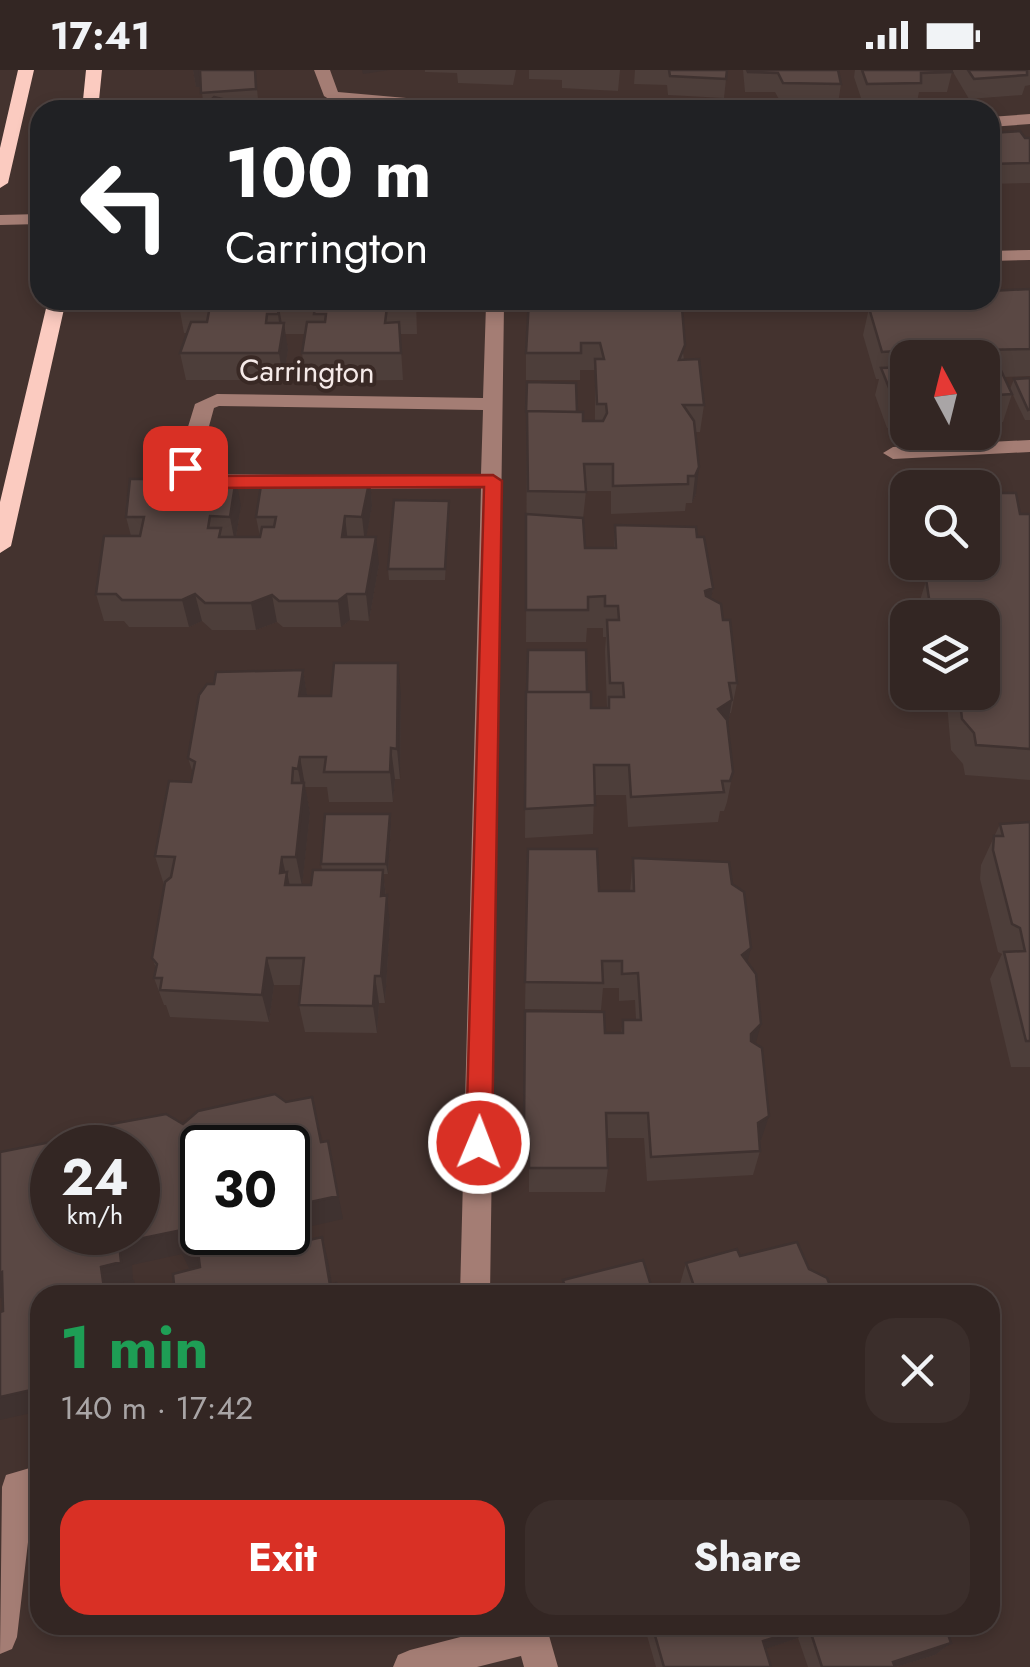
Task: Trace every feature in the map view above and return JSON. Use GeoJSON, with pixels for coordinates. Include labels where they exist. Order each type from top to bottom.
{"type":"FeatureCollection","features":[{"type":"Feature","properties":{"kind":"main road"},"geometry":{"type":"LineString","coordinates":[[0,183],[26,70]]}},
{"type":"Feature","properties":{"kind":"main road"},"geometry":{"type":"LineString","coordinates":[[91,100],[94,70]]}},
{"type":"Feature","properties":{"kind":"main road"},"geometry":{"type":"LineString","coordinates":[[0,546],[54,310]]}},
{"type":"Feature","properties":{"kind":"street"},"geometry":{"type":"LineString","coordinates":[[322,70],[332,96],[376,100]]}},
{"type":"Feature","properties":{"kind":"street"},"geometry":{"type":"LineString","coordinates":[[1000,121],[1030,118]]}},
{"type":"Feature","properties":{"kind":"street"},"geometry":{"type":"LineString","coordinates":[[0,220],[30,219]]}},
{"type":"Feature","properties":{"kind":"street"},"geometry":{"type":"LineString","coordinates":[[1000,256],[1030,255]]}},
{"type":"Feature","properties":{"kind":"street"},"geometry":{"type":"LineString","coordinates":[[475,1285],[496,310]]}},
{"type":"Feature","properties":{"kind":"street","name":"Carrington"},"geometry":{"type":"LineString","coordinates":[[493,404],[217,400],[205,404],[185,468],[195,482],[493,481]]}},
{"type":"Feature","properties":{"kind":"street"},"geometry":{"type":"LineString","coordinates":[[893,453],[1030,446]]}},
{"type":"Feature","properties":{"kind":"street"},"geometry":{"type":"LineString","coordinates":[[0,1637],[18,1487],[30,1484]]}},
{"type":"Feature","properties":{"kind":"street"},"geometry":{"type":"LineString","coordinates":[[410,1667],[533,1643]]}},
{"type":"Feature","properties":{"kind":"building"},"geometry":{"type":"Polygon","coordinates":[[[200,70],[255,70],[256,89],[201,93],[200,70]]]}},
{"type":"Feature","properties":{"kind":"building"},"geometry":{"type":"Polygon","coordinates":[[[669,70],[727,70],[726,79],[670,76],[669,70]]]}},
{"type":"Feature","properties":{"kind":"building"},"geometry":{"type":"Polygon","coordinates":[[[747,70],[838,70],[841,84],[783,83],[778,73],[747,70]]]}},
{"type":"Feature","properties":{"kind":"building"},"geometry":{"type":"Polygon","coordinates":[[[862,70],[952,72],[921,73],[921,83],[867,84],[862,70]]]}},
{"type":"Feature","properties":{"kind":"building"},"geometry":{"type":"Polygon","coordinates":[[[968,70],[1027,70],[1027,75],[974,79],[968,70]]]}},
{"type":"Feature","properties":{"kind":"building"},"geometry":{"type":"Polygon","coordinates":[[[1020,131],[1030,138],[1030,163],[1000,164],[1000,132],[1020,131]]]}},
{"type":"Feature","properties":{"kind":"building"},"geometry":{"type":"Polygon","coordinates":[[[1030,289],[1030,349],[1000,350],[1000,340],[890,340],[890,351],[882,352],[870,310],[1000,310],[1000,290],[1030,289]]]}},
{"type":"Feature","properties":{"kind":"building"},"geometry":{"type":"Polygon","coordinates":[[[209,310],[279,310],[278,314],[267,314],[266,323],[284,323],[279,353],[180,353],[191,322],[207,322],[209,310]]]}},
{"type":"Feature","properties":{"kind":"building"},"geometry":{"type":"Polygon","coordinates":[[[315,310],[387,310],[385,323],[399,322],[401,353],[302,353],[307,322],[325,322],[326,314],[314,314],[315,310]]]}},
{"type":"Feature","properties":{"kind":"building"},"geometry":{"type":"Polygon","coordinates":[[[528,310],[682,310],[685,345],[679,360],[699,359],[704,405],[683,405],[694,421],[699,467],[695,476],[688,476],[688,484],[613,486],[613,464],[584,464],[586,492],[528,491],[527,411],[583,412],[583,421],[603,421],[607,413],[606,404],[597,404],[595,359],[604,359],[600,343],[581,343],[581,353],[526,353],[528,310]]]}},
{"type":"Feature","properties":{"kind":"building"},"geometry":{"type":"Polygon","coordinates":[[[881,368],[890,368],[890,390],[881,368]]]}},
{"type":"Feature","properties":{"kind":"building"},"geometry":{"type":"Polygon","coordinates":[[[1000,368],[1012,394],[1000,395],[1000,368]]]}},
{"type":"Feature","properties":{"kind":"building"},"geometry":{"type":"Polygon","coordinates":[[[1030,378],[1030,409],[1028,410],[1014,379],[1030,378]]]}},
{"type":"Feature","properties":{"kind":"building"},"geometry":{"type":"Polygon","coordinates":[[[527,382],[576,383],[577,412],[526,413],[527,382]]]}},
{"type":"Feature","properties":{"kind":"building"},"geometry":{"type":"Polygon","coordinates":[[[370,478],[362,517],[345,516],[342,537],[376,537],[366,594],[347,594],[338,601],[279,601],[272,595],[251,603],[205,603],[195,594],[182,600],[122,600],[116,594],[96,594],[104,536],[140,536],[144,517],[126,517],[130,479],[236,479],[230,517],[210,516],[208,528],[221,528],[219,537],[260,537],[262,527],[274,527],[276,517],[256,517],[262,479],[370,478]]]}},
{"type":"Feature","properties":{"kind":"building"},"geometry":{"type":"Polygon","coordinates":[[[1000,493],[1016,493],[1020,514],[1030,514],[1030,749],[976,745],[974,733],[962,719],[961,710],[1000,710],[1000,600],[929,600],[926,580],[1000,580],[1000,493]]]}},
{"type":"Feature","properties":{"kind":"building"},"geometry":{"type":"Polygon","coordinates":[[[394,500],[449,501],[445,569],[388,569],[394,500]]]}},
{"type":"Feature","properties":{"kind":"building"},"geometry":{"type":"Polygon","coordinates":[[[526,514],[583,518],[585,548],[616,548],[615,525],[696,527],[697,537],[704,537],[713,588],[705,591],[706,596],[721,604],[723,620],[730,620],[737,683],[729,683],[732,700],[718,709],[727,720],[733,772],[730,781],[722,781],[724,792],[631,797],[629,765],[594,765],[595,805],[525,809],[526,692],[591,692],[591,708],[609,708],[609,697],[624,697],[623,683],[610,683],[607,620],[619,620],[618,606],[605,606],[605,596],[588,597],[588,610],[526,610],[526,514]]]}},
{"type":"Feature","properties":{"kind":"building"},"geometry":{"type":"Polygon","coordinates":[[[528,650],[586,650],[587,692],[527,692],[528,650]]]}},
{"type":"Feature","properties":{"kind":"building"},"geometry":{"type":"Polygon","coordinates":[[[334,663],[398,663],[397,749],[391,748],[390,772],[324,772],[326,757],[300,757],[298,769],[293,768],[292,783],[304,783],[296,857],[282,857],[280,873],[287,872],[285,885],[311,885],[313,870],[383,870],[381,896],[387,895],[381,976],[375,976],[373,1006],[299,1005],[304,958],[267,958],[262,995],[160,990],[162,978],[154,978],[157,964],[152,958],[165,882],[171,877],[175,857],[155,856],[169,781],[191,782],[195,762],[188,758],[199,695],[207,684],[214,684],[216,672],[303,670],[299,696],[331,696],[334,663]]]}},
{"type":"Feature","properties":{"kind":"building"},"geometry":{"type":"Polygon","coordinates":[[[325,814],[390,814],[386,864],[321,864],[325,814]]]}},
{"type":"Feature","properties":{"kind":"building"},"geometry":{"type":"Polygon","coordinates":[[[1030,822],[1030,1041],[1026,1041],[1004,952],[1025,951],[1020,928],[1012,924],[993,850],[994,836],[1003,836],[1000,824],[1030,822]]]}},
{"type":"Feature","properties":{"kind":"building"},"geometry":{"type":"Polygon","coordinates":[[[528,849],[597,849],[599,891],[634,891],[633,858],[729,862],[732,884],[744,892],[751,948],[742,955],[756,974],[761,1024],[751,1034],[751,1041],[762,1048],[769,1116],[758,1123],[760,1151],[651,1157],[648,1113],[606,1113],[608,1168],[529,1168],[529,1133],[524,1132],[525,1011],[604,1012],[605,1033],[623,1033],[623,1020],[641,1020],[638,973],[622,974],[622,961],[602,961],[603,983],[525,982],[528,849]]]}},
{"type":"Feature","properties":{"kind":"building"},"geometry":{"type":"Polygon","coordinates":[[[275,1094],[286,1102],[312,1097],[321,1142],[328,1141],[338,1196],[310,1202],[310,1125],[180,1125],[179,1248],[177,1231],[160,1235],[160,1125],[106,1125],[166,1114],[183,1124],[198,1111],[275,1094]]]}},
{"type":"Feature","properties":{"kind":"building"},"geometry":{"type":"Polygon","coordinates":[[[30,1146],[30,1255],[120,1255],[121,1262],[101,1267],[104,1285],[30,1285],[30,1390],[0,1397],[3,1311],[0,1152],[30,1146]]]}},
{"type":"Feature","properties":{"kind":"building"},"geometry":{"type":"Polygon","coordinates":[[[322,1237],[330,1285],[174,1285],[173,1274],[200,1267],[198,1255],[310,1255],[310,1240],[322,1237]]]}},
{"type":"Feature","properties":{"kind":"building"},"geometry":{"type":"Polygon","coordinates":[[[797,1242],[809,1269],[827,1278],[830,1285],[694,1285],[686,1263],[737,1249],[740,1256],[797,1242]]]}},
{"type":"Feature","properties":{"kind":"building"},"geometry":{"type":"Polygon","coordinates":[[[643,1260],[651,1285],[564,1285],[563,1280],[643,1260]]]}},
{"type":"Feature","properties":{"kind":"building"},"geometry":{"type":"Polygon","coordinates":[[[655,1635],[783,1635],[763,1641],[771,1667],[664,1667],[655,1635]]]}},
{"type":"Feature","properties":{"kind":"building"},"geometry":{"type":"Polygon","coordinates":[[[812,1635],[948,1635],[951,1643],[893,1662],[895,1667],[822,1667],[812,1635]]]}},
{"type":"Feature","properties":{"kind":"route"},"geometry":{"type":"LineString","coordinates":[[185,468],[187,477],[195,482],[493,481],[479,1143]]}}]}
